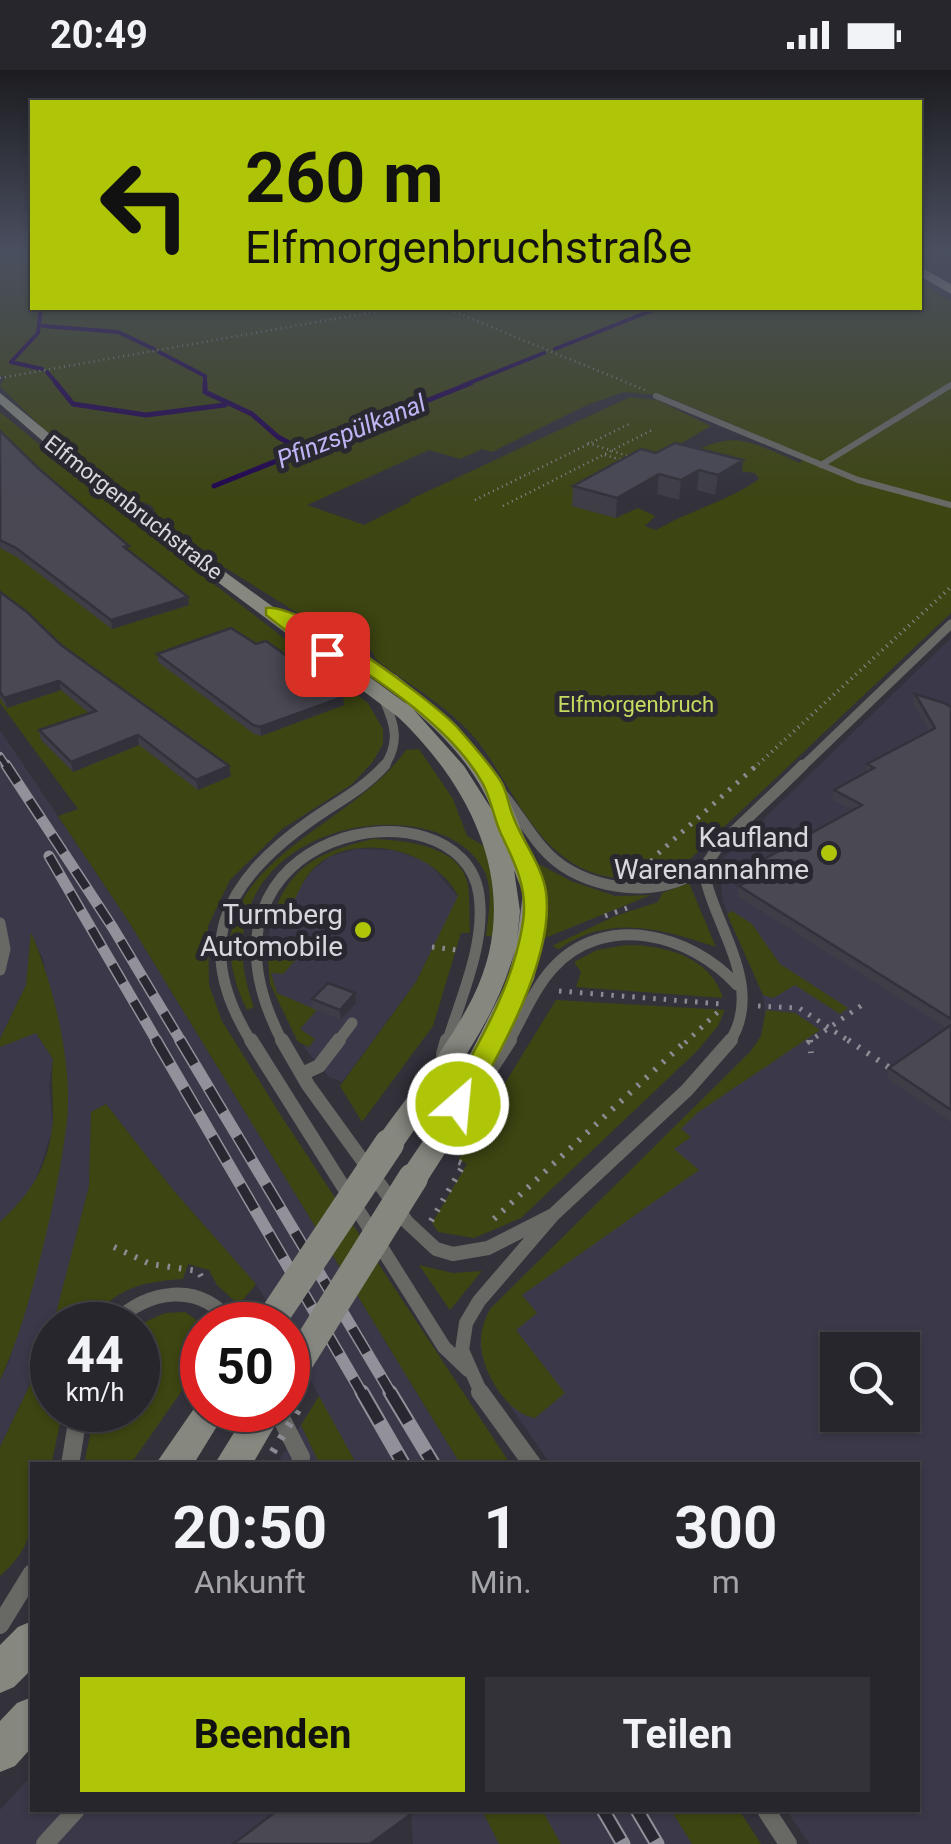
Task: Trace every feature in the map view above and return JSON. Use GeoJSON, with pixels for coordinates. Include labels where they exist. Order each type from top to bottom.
{"type":"FeatureCollection","features":[{"type":"Feature","properties":{"kind":"main road","name":"Elfmorgenbruchstraße"},"geometry":{"type":"LineString","coordinates":[[0,397],[133,512],[382,695],[430,737],[471,792],[500,855],[509,910],[499,964],[481,1008],[283,1302]]}},
{"type":"Feature","properties":{"kind":"main road","name":"Elfmorgenbruchstraße"},"geometry":{"type":"LineString","coordinates":[[272,612],[316,632],[404,690],[449,730],[492,784],[535,893],[534,921],[520,978],[449,1125],[310,1343]]}},
{"type":"Feature","properties":{"kind":"main road"},"geometry":{"type":"LineString","coordinates":[[175,1462],[195,1432]]}},
{"type":"Feature","properties":{"kind":"main road"},"geometry":{"type":"LineString","coordinates":[[0,1673],[30,1643]]}},
{"type":"Feature","properties":{"kind":"main road"},"geometry":{"type":"LineString","coordinates":[[0,1750],[30,1720]]}},
{"type":"Feature","properties":{"kind":"lane"},"geometry":{"type":"LineString","coordinates":[[821,465],[951,385]]}},
{"type":"Feature","properties":{"kind":"lane"},"geometry":{"type":"LineString","coordinates":[[656,396],[899,494],[951,505]]}},
{"type":"Feature","properties":{"kind":"lane"},"geometry":{"type":"LineString","coordinates":[[492,784],[519,813],[542,848],[573,874],[607,886],[653,884],[704,867],[716,850],[951,624]]}},
{"type":"Feature","properties":{"kind":"lane"},"geometry":{"type":"LineString","coordinates":[[382,695],[396,730],[391,757],[358,790],[258,860],[229,903],[218,957],[230,1009],[444,1347],[468,1370],[531,1462]]}},
{"type":"Feature","properties":{"kind":"lane"},"geometry":{"type":"LineString","coordinates":[[438,1070],[476,939],[480,894],[476,880],[468,865],[436,842],[417,836],[373,832],[332,840],[287,867],[263,901],[255,926],[253,949],[260,989],[304,1072],[419,1237],[442,1250],[481,1251],[500,1245],[553,1214]]}},
{"type":"Feature","properties":{"kind":"lane"},"geometry":{"type":"LineString","coordinates":[[468,1370],[462,1350],[470,1314],[553,1214],[709,1066],[738,1028],[743,999],[706,891],[704,867]]}},
{"type":"Feature","properties":{"kind":"lane"},"geometry":{"type":"LineString","coordinates":[[0,924],[5,949],[0,970]]}},
{"type":"Feature","properties":{"kind":"lane"},"geometry":{"type":"LineString","coordinates":[[449,1125],[482,1088],[550,971],[560,959],[582,946],[614,935],[678,942],[711,957],[743,999]]}},
{"type":"Feature","properties":{"kind":"lane"},"geometry":{"type":"LineString","coordinates":[[304,1072],[319,1066],[352,1023]]}},
{"type":"Feature","properties":{"kind":"lane"},"geometry":{"type":"LineString","coordinates":[[139,1302],[183,1293],[211,1302]]}},
{"type":"Feature","properties":{"kind":"lane"},"geometry":{"type":"LineString","coordinates":[[70,1462],[75,1432]]}},
{"type":"Feature","properties":{"kind":"lane"},"geometry":{"type":"LineString","coordinates":[[288,1432],[300,1462]]}},
{"type":"Feature","properties":{"kind":"lane"},"geometry":{"type":"LineString","coordinates":[[0,1624],[30,1576]]}},
{"type":"Feature","properties":{"kind":"lane"},"geometry":{"type":"LineString","coordinates":[[44,1844],[74,1812]]}},
{"type":"Feature","properties":{"kind":"lane"},"geometry":{"type":"LineString","coordinates":[[767,1812],[788,1844]]}},
{"type":"Feature","properties":{"kind":"path"},"geometry":{"type":"LineString","coordinates":[[0,378],[239,336]]}},
{"type":"Feature","properties":{"kind":"path"},"geometry":{"type":"LineString","coordinates":[[512,336],[656,396]]}},
{"type":"Feature","properties":{"kind":"path"},"geometry":{"type":"LineString","coordinates":[[474,500],[629,424]]}},
{"type":"Feature","properties":{"kind":"path"},"geometry":{"type":"LineString","coordinates":[[502,506],[652,430]]}},
{"type":"Feature","properties":{"kind":"path"},"geometry":{"type":"LineString","coordinates":[[588,444],[633,456],[624,460]]}},
{"type":"Feature","properties":{"kind":"path"},"geometry":{"type":"LineString","coordinates":[[603,455],[638,464]]}},
{"type":"Feature","properties":{"kind":"path"},"geometry":{"type":"LineString","coordinates":[[602,918],[657,898],[647,869],[653,858],[884,653],[951,586]]}},
{"type":"Feature","properties":{"kind":"path"},"geometry":{"type":"LineString","coordinates":[[432,948],[462,950]]}},
{"type":"Feature","properties":{"kind":"path"},"geometry":{"type":"LineString","coordinates":[[556,991],[726,1004],[743,999],[799,1008],[896,1072]]}},
{"type":"Feature","properties":{"kind":"path"},"geometry":{"type":"LineString","coordinates":[[811,1053],[807,1042],[866,1003]]}},
{"type":"Feature","properties":{"kind":"path"},"geometry":{"type":"LineString","coordinates":[[482,1226],[510,1207],[726,1004]]}},
{"type":"Feature","properties":{"kind":"path"},"geometry":{"type":"LineString","coordinates":[[434,1215],[464,1164],[451,1159]]}},
{"type":"Feature","properties":{"kind":"path"},"geometry":{"type":"LineString","coordinates":[[419,1237],[426,1227],[437,1228]]}},
{"type":"Feature","properties":{"kind":"path"},"geometry":{"type":"LineString","coordinates":[[114,1247],[150,1264],[186,1268]]}},
{"type":"Feature","properties":{"kind":"shaded area"},"geometry":{"type":"Polygon","coordinates":[[[951,638],[951,1844],[810,1844],[787,1812],[920,1812],[920,1462],[549,1462],[484,1363],[480,1344],[490,1309],[751,1051],[766,1019],[763,995],[723,902],[719,862],[951,638]]]}},
{"type":"Feature","properties":{"kind":"shaded area"},"geometry":{"type":"Polygon","coordinates":[[[0,730],[127,919],[459,1462],[278,1462],[297,1432],[310,1432],[310,1410],[319,1396],[310,1379],[310,1302],[267,1302],[106,1104],[91,1112],[89,1186],[59,1302],[30,1302],[30,1384],[0,1447],[0,1380],[10,1359],[67,1117],[63,1051],[43,959],[31,935],[26,985],[0,1039],[0,730]]]}},
{"type":"Feature","properties":{"kind":"shaded area"},"geometry":{"type":"Polygon","coordinates":[[[356,849],[392,850],[428,862],[458,897],[416,982],[342,1082],[329,1077],[303,1046],[309,1047],[315,1039],[299,1029],[316,1011],[276,993],[271,972],[283,973],[298,956],[267,944],[273,915],[289,915],[298,890],[310,873],[329,857],[356,849]]]}},
{"type":"Feature","properties":{"kind":"shaded area"},"geometry":{"type":"Polygon","coordinates":[[[36,1033],[53,1059],[49,1087],[53,1128],[32,1192],[0,1222],[0,1047],[36,1033]]]}},
{"type":"Feature","properties":{"kind":"shaded area"},"geometry":{"type":"Polygon","coordinates":[[[30,1777],[30,1812],[672,1812],[692,1844],[0,1844],[0,1810],[30,1777]]]}},
{"type":"Feature","properties":{"kind":"green space","name":"Elfmorgenbruch"},"geometry":{"type":"Polygon","coordinates":[[[0,336],[951,336],[951,613],[689,860],[645,878],[616,878],[590,872],[569,861],[534,827],[479,743],[446,710],[380,663],[359,639],[320,627],[197,550],[161,523],[152,506],[117,491],[61,447],[0,386],[4,378],[0,375],[0,336]],[[624,392],[587,405],[492,452],[482,449],[460,459],[429,450],[307,505],[364,525],[412,501],[409,500],[630,397],[657,400],[711,426],[574,506],[616,518],[638,508],[655,516],[645,526],[656,530],[759,479],[755,473],[673,462],[710,445],[736,440],[800,463],[805,455],[665,396],[624,392]]]}},
{"type":"Feature","properties":{"kind":"green space"},"geometry":{"type":"Polygon","coordinates":[[[0,412],[136,524],[368,703],[383,729],[383,744],[372,763],[351,785],[282,829],[230,880],[208,926],[209,985],[222,1021],[280,1114],[509,1462],[459,1462],[127,919],[58,816],[78,809],[0,703],[0,412]]]}},
{"type":"Feature","properties":{"kind":"green space"},"geometry":{"type":"Polygon","coordinates":[[[419,749],[453,799],[467,836],[489,849],[498,937],[486,936],[490,897],[486,875],[462,845],[423,829],[377,825],[329,835],[287,858],[256,894],[243,944],[254,1007],[247,1010],[231,961],[234,921],[251,888],[278,859],[379,780],[406,750],[419,749]]]}},
{"type":"Feature","properties":{"kind":"green space"},"geometry":{"type":"Polygon","coordinates":[[[372,839],[429,847],[455,861],[468,885],[470,933],[461,933],[433,1026],[362,1122],[340,1086],[416,982],[458,896],[448,881],[418,859],[381,848],[362,848],[344,851],[319,863],[303,883],[289,916],[273,915],[289,883],[310,862],[372,839]]]}},
{"type":"Feature","properties":{"kind":"green space"},"geometry":{"type":"Polygon","coordinates":[[[539,864],[571,881],[615,896],[651,895],[540,940],[543,897],[539,864]]]}},
{"type":"Feature","properties":{"kind":"green space"},"geometry":{"type":"Polygon","coordinates":[[[689,883],[716,947],[636,928],[597,931],[559,949],[552,946],[615,916],[658,902],[662,893],[689,883]]]}},
{"type":"Feature","properties":{"kind":"green space"},"geometry":{"type":"Polygon","coordinates":[[[732,911],[752,924],[780,964],[848,1008],[840,1014],[795,985],[773,998],[763,995],[727,914],[732,911]]]}},
{"type":"Feature","properties":{"kind":"green space"},"geometry":{"type":"Polygon","coordinates":[[[31,932],[60,1024],[67,1074],[67,1120],[42,1253],[0,1380],[0,1222],[35,1181],[46,1157],[53,1121],[53,1059],[36,1033],[0,1047],[0,1039],[26,985],[31,932]]]}},
{"type":"Feature","properties":{"kind":"green space"},"geometry":{"type":"Polygon","coordinates":[[[267,944],[299,956],[283,974],[271,973],[277,993],[317,1010],[300,1029],[315,1039],[309,1047],[298,1042],[270,984],[267,944]]]}},
{"type":"Feature","properties":{"kind":"green space"},"geometry":{"type":"Polygon","coordinates":[[[627,945],[685,956],[708,972],[723,998],[576,987],[581,972],[574,962],[597,950],[627,945]]]}},
{"type":"Feature","properties":{"kind":"green space"},"geometry":{"type":"Polygon","coordinates":[[[556,1000],[725,1010],[718,1026],[697,1051],[521,1218],[474,1238],[438,1232],[432,1223],[467,1164],[458,1160],[556,1000]]]}},
{"type":"Feature","properties":{"kind":"green space"},"geometry":{"type":"Polygon","coordinates":[[[766,1010],[795,1013],[820,1030],[697,1113],[681,1129],[691,1137],[674,1149],[699,1170],[522,1295],[537,1313],[516,1330],[565,1393],[535,1418],[514,1408],[490,1376],[482,1352],[481,1337],[490,1309],[751,1051],[761,1036],[766,1010]]]}},
{"type":"Feature","properties":{"kind":"green space"},"geometry":{"type":"Polygon","coordinates":[[[106,1104],[174,1191],[256,1284],[241,1302],[236,1302],[217,1285],[209,1270],[188,1264],[183,1279],[141,1285],[109,1302],[59,1302],[89,1186],[91,1112],[106,1104]]]}},
{"type":"Feature","properties":{"kind":"green space"},"geometry":{"type":"Polygon","coordinates":[[[419,1265],[453,1273],[482,1271],[450,1310],[419,1265]]]}},
{"type":"Feature","properties":{"kind":"green space"},"geometry":{"type":"Polygon","coordinates":[[[180,1312],[180,1393],[160,1422],[160,1315],[180,1312]]]}},
{"type":"Feature","properties":{"kind":"green space"},"geometry":{"type":"Polygon","coordinates":[[[30,1384],[30,1432],[58,1432],[52,1462],[30,1462],[28,1539],[0,1576],[0,1447],[30,1384]]]}},
{"type":"Feature","properties":{"kind":"green space"},"geometry":{"type":"Polygon","coordinates":[[[319,1396],[355,1462],[319,1462],[304,1432],[310,1432],[310,1410],[319,1396]]]}},
{"type":"Feature","properties":{"kind":"green space"},"geometry":{"type":"Polygon","coordinates":[[[91,1432],[153,1432],[132,1462],[85,1462],[91,1432]]]}},
{"type":"Feature","properties":{"kind":"green space"},"geometry":{"type":"Polygon","coordinates":[[[483,1812],[543,1812],[561,1844],[499,1844],[483,1812]]]}},
{"type":"Feature","properties":{"kind":"green space"},"geometry":{"type":"Polygon","coordinates":[[[672,1812],[740,1812],[761,1844],[692,1844],[672,1812]]]}},
{"type":"Feature","properties":{"kind":"building"},"geometry":{"type":"Polygon","coordinates":[[[0,431],[129,546],[124,547],[188,597],[111,620],[0,540],[0,431]]]}},
{"type":"Feature","properties":{"kind":"building"},"geometry":{"type":"Polygon","coordinates":[[[675,443],[743,460],[718,475],[699,470],[681,480],[659,474],[617,498],[573,486],[641,449],[656,453],[675,443]]]}},
{"type":"Feature","properties":{"kind":"building"},"geometry":{"type":"Polygon","coordinates":[[[0,592],[61,645],[229,766],[196,780],[138,735],[71,762],[39,730],[96,711],[59,681],[4,698],[0,692],[0,592]]]}},
{"type":"Feature","properties":{"kind":"building"},"geometry":{"type":"Polygon","coordinates":[[[231,628],[256,644],[266,641],[343,697],[260,727],[157,654],[231,628]]]}},
{"type":"Feature","properties":{"kind":"building"},"geometry":{"type":"Polygon","coordinates":[[[915,694],[951,707],[951,1019],[739,886],[770,868],[759,862],[862,805],[834,790],[874,768],[867,764],[935,728],[915,694]]]}},
{"type":"Feature","properties":{"kind":"building"},"geometry":{"type":"Polygon","coordinates":[[[328,983],[355,993],[340,1010],[312,999],[328,983]]]}},
{"type":"Feature","properties":{"kind":"building"},"geometry":{"type":"Polygon","coordinates":[[[951,1025],[951,1110],[889,1068],[951,1025]]]}},
{"type":"Feature","properties":{"kind":"building"},"geometry":{"type":"Polygon","coordinates":[[[275,1812],[411,1814],[370,1844],[233,1844],[275,1812]]]}},
{"type":"Feature","properties":{"kind":"waterway"},"geometry":{"type":"LineString","coordinates":[[35,336],[11,362],[42,369]]}},
{"type":"Feature","properties":{"kind":"waterway"},"geometry":{"type":"LineString","coordinates":[[126,336],[154,349]]}},
{"type":"Feature","properties":{"kind":"waterway","name":"Pfinzspülkanal"},"geometry":{"type":"LineString","coordinates":[[555,349],[588,336]]}},
{"type":"Feature","properties":{"kind":"waterway"},"geometry":{"type":"LineString","coordinates":[[159,352],[205,376],[205,392],[252,414],[278,437],[302,450]]}},
{"type":"Feature","properties":{"kind":"waterway","name":"Pfinzspülkanal"},"geometry":{"type":"LineString","coordinates":[[464,385],[544,353]]}},
{"type":"Feature","properties":{"kind":"waterway"},"geometry":{"type":"LineString","coordinates":[[47,372],[58,385]]}},
{"type":"Feature","properties":{"kind":"waterway"},"geometry":{"type":"LineString","coordinates":[[56,383],[73,404],[146,415],[225,405]]}},
{"type":"Feature","properties":{"kind":"waterway","name":"Pfinzspülkanal"},"geometry":{"type":"LineString","coordinates":[[214,486],[471,383]]}},
{"type":"Feature","properties":{"kind":"railway"},"geometry":{"type":"LineString","coordinates":[[0,756],[6,765]]}},
{"type":"Feature","properties":{"kind":"railway"},"geometry":{"type":"LineString","coordinates":[[6,765],[113,928],[182,1043]]}},
{"type":"Feature","properties":{"kind":"railway"},"geometry":{"type":"LineString","coordinates":[[49,856],[158,1043]]}},
{"type":"Feature","properties":{"kind":"railway"},"geometry":{"type":"LineString","coordinates":[[156,1040],[363,1395]]}},
{"type":"Feature","properties":{"kind":"railway"},"geometry":{"type":"LineString","coordinates":[[180,1040],[392,1395]]}},
{"type":"Feature","properties":{"kind":"railway"},"geometry":{"type":"LineString","coordinates":[[362,1392],[402,1462]]}},
{"type":"Feature","properties":{"kind":"railway"},"geometry":{"type":"LineString","coordinates":[[390,1392],[432,1462]]}},
{"type":"Feature","properties":{"kind":"railway"},"geometry":{"type":"LineString","coordinates":[[604,1812],[623,1844]]}},
{"type":"Feature","properties":{"kind":"railway"},"geometry":{"type":"LineString","coordinates":[[638,1812],[657,1844]]}},
{"type":"Feature","properties":{"kind":"place","name":"Kaufland Warenannahme"},"geometry":{"type":"Point","coordinates":[829,853]}},
{"type":"Feature","properties":{"kind":"place","name":"Turmberg Automobile"},"geometry":{"type":"Point","coordinates":[363,930]}},
{"type":"Feature","properties":{"kind":"route"},"geometry":{"type":"LineString","coordinates":[[327,654],[272,612],[316,632],[377,671],[449,730],[492,784],[530,874],[535,893],[534,921],[520,978],[500,1026],[458,1104]]}}]}
